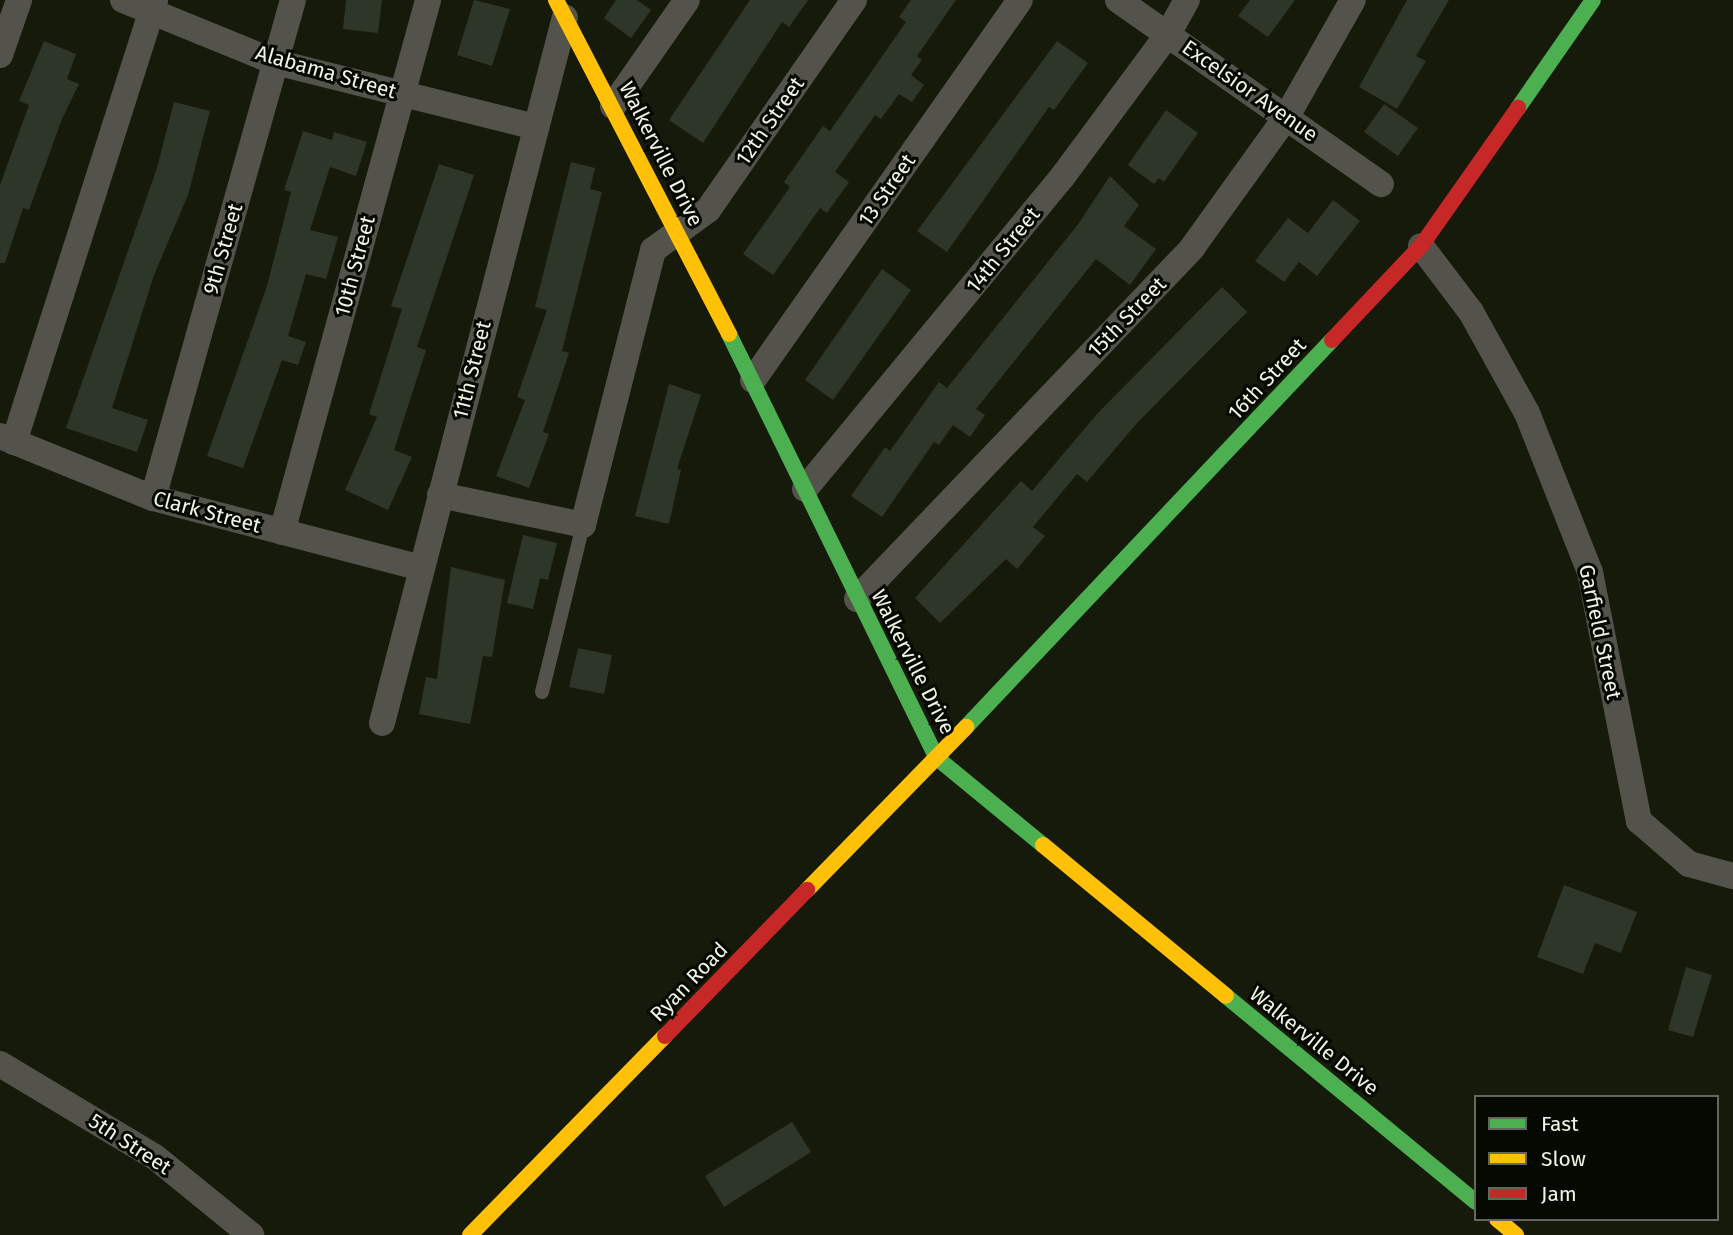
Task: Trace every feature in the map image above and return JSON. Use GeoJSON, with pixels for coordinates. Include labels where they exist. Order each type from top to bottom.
{"type":"FeatureCollection","features":[{"type":"Feature","properties":{"kind":"street"},"geometry":{"type":"LineString","coordinates":[[0,55],[19,0]]}},
{"type":"Feature","properties":{"kind":"street","name":"Alabama Street"},"geometry":{"type":"LineString","coordinates":[[123,0],[154,5],[275,62],[535,127]]}},
{"type":"Feature","properties":{"kind":"street","name":"9th Street"},"geometry":{"type":"LineString","coordinates":[[153,498],[293,0]]}},
{"type":"Feature","properties":{"kind":"street","name":"10th Street"},"geometry":{"type":"LineString","coordinates":[[282,532],[428,0]]}},
{"type":"Feature","properties":{"kind":"street"},"geometry":{"type":"LineString","coordinates":[[613,106],[687,0]]}},
{"type":"Feature","properties":{"kind":"street","name":"12th Street"},"geometry":{"type":"LineString","coordinates":[[677,231],[714,203],[854,0]]}},
{"type":"Feature","properties":{"kind":"street","name":"13 Street"},"geometry":{"type":"LineString","coordinates":[[753,380],[1020,0]]}},
{"type":"Feature","properties":{"kind":"street","name":"Excelsior Avenue"},"geometry":{"type":"LineString","coordinates":[[1118,0],[1381,184]]}},
{"type":"Feature","properties":{"kind":"street","name":"14th Street"},"geometry":{"type":"LineString","coordinates":[[805,489],[1063,176],[1168,34],[1187,0]]}},
{"type":"Feature","properties":{"kind":"street","name":"15th Street"},"geometry":{"type":"LineString","coordinates":[[857,599],[1192,248],[1287,116],[1353,0]]}},
{"type":"Feature","properties":{"kind":"street","name":"16th Street"},"geometry":{"type":"LineString","coordinates":[[937,758],[1421,246],[1593,0]]}},
{"type":"Feature","properties":{"kind":"street"},"geometry":{"type":"LineString","coordinates":[[7,439],[154,5]]}},
{"type":"Feature","properties":{"kind":"street","name":"Walkerville Drive"},"geometry":{"type":"LineString","coordinates":[[560,8],[753,380],[857,599],[937,758],[1474,1200]]}},
{"type":"Feature","properties":{"kind":"street","name":"11th Street"},"geometry":{"type":"LineString","coordinates":[[382,723],[535,127],[560,8]]}},
{"type":"Feature","properties":{"kind":"street"},"geometry":{"type":"LineString","coordinates":[[440,495],[583,525],[648,260],[660,243],[677,231]]}},
{"type":"Feature","properties":{"kind":"street","name":"Garfield Street"},"geometry":{"type":"LineString","coordinates":[[1421,246],[1471,312],[1527,413],[1590,572],[1639,821],[1689,864],[1733,876]]}},
{"type":"Feature","properties":{"kind":"street","name":"Clark Street"},"geometry":{"type":"LineString","coordinates":[[7,439],[153,498],[422,568]]}},
{"type":"Feature","properties":{"kind":"street","name":"Ryan Road"},"geometry":{"type":"LineString","coordinates":[[470,1235],[937,758]]}},
{"type":"Feature","properties":{"kind":"street","name":"5th Street"},"geometry":{"type":"LineString","coordinates":[[0,1064],[155,1157],[251,1235]]}},
{"type":"Feature","properties":{"kind":"street"},"geometry":{"type":"LineString","coordinates":[[1499,1221],[1516,1235]]}},
{"type":"Feature","properties":{"kind":"lane"},"geometry":{"type":"LineString","coordinates":[[542,692],[583,525]]}},
{"type":"Feature","properties":{"kind":"building"},"geometry":{"type":"Polygon","coordinates":[[[346,0],[382,0],[378,33],[343,29],[346,0]]]}},
{"type":"Feature","properties":{"kind":"building"},"geometry":{"type":"Polygon","coordinates":[[[474,0],[510,9],[492,66],[457,55],[474,0]]]}},
{"type":"Feature","properties":{"kind":"building"},"geometry":{"type":"Polygon","coordinates":[[[616,0],[637,0],[651,10],[631,38],[604,18],[616,0]]]}},
{"type":"Feature","properties":{"kind":"building"},"geometry":{"type":"Polygon","coordinates":[[[750,0],[808,0],[789,27],[782,22],[703,143],[669,120],[750,0]]]}},
{"type":"Feature","properties":{"kind":"building"},"geometry":{"type":"Polygon","coordinates":[[[911,0],[956,0],[917,56],[922,60],[911,75],[924,85],[912,102],[899,94],[881,119],[875,115],[835,172],[849,182],[827,213],[820,208],[773,275],[743,254],[790,187],[784,182],[823,126],[830,131],[906,22],[899,17],[911,0]]]}},
{"type":"Feature","properties":{"kind":"building"},"geometry":{"type":"Polygon","coordinates":[[[1250,0],[1295,0],[1268,37],[1238,16],[1250,0]]]}},
{"type":"Feature","properties":{"kind":"building"},"geometry":{"type":"Polygon","coordinates":[[[1407,0],[1449,0],[1416,56],[1426,61],[1397,109],[1359,87],[1407,0]]]}},
{"type":"Feature","properties":{"kind":"building"},"geometry":{"type":"Polygon","coordinates":[[[44,41],[76,54],[67,79],[79,84],[62,119],[29,210],[23,208],[5,263],[0,263],[0,185],[29,105],[19,101],[44,41]]]}},
{"type":"Feature","properties":{"kind":"building"},"geometry":{"type":"Polygon","coordinates":[[[1057,41],[1088,63],[1054,110],[1049,107],[947,252],[917,231],[1057,41]]]}},
{"type":"Feature","properties":{"kind":"building"},"geometry":{"type":"Polygon","coordinates":[[[174,102],[210,111],[188,195],[154,275],[112,408],[148,420],[137,452],[66,428],[157,168],[174,102]]]}},
{"type":"Feature","properties":{"kind":"building"},"geometry":{"type":"Polygon","coordinates":[[[1384,104],[1418,128],[1398,156],[1364,132],[1384,104]]]}},
{"type":"Feature","properties":{"kind":"building"},"geometry":{"type":"Polygon","coordinates":[[[1166,110],[1198,133],[1164,182],[1159,178],[1154,184],[1128,165],[1166,110]]]}},
{"type":"Feature","properties":{"kind":"building"},"geometry":{"type":"Polygon","coordinates":[[[303,131],[332,140],[334,132],[367,142],[356,176],[330,167],[310,230],[338,237],[326,279],[306,274],[288,336],[306,342],[298,365],[282,360],[243,468],[207,456],[267,286],[291,192],[284,190],[303,131]]]}},
{"type":"Feature","properties":{"kind":"building"},"geometry":{"type":"Polygon","coordinates":[[[571,162],[595,168],[590,189],[602,192],[562,351],[569,353],[543,432],[549,434],[529,488],[496,476],[525,400],[517,397],[547,310],[535,307],[571,162]]]}},
{"type":"Feature","properties":{"kind":"building"},"geometry":{"type":"Polygon","coordinates":[[[439,164],[474,175],[417,347],[426,350],[394,450],[412,457],[388,510],[345,490],[377,417],[369,414],[402,309],[391,306],[439,164]]]}},
{"type":"Feature","properties":{"kind":"building"},"geometry":{"type":"Polygon","coordinates":[[[1110,176],[1139,205],[1124,226],[1156,249],[1130,285],[1096,259],[976,409],[985,415],[970,437],[953,425],[939,445],[934,442],[882,517],[851,496],[885,447],[890,451],[939,382],[947,388],[1079,223],[1110,176]]]}},
{"type":"Feature","properties":{"kind":"building"},"geometry":{"type":"Polygon","coordinates":[[[1333,200],[1360,221],[1317,276],[1299,262],[1284,282],[1255,261],[1288,218],[1308,233],[1333,200]]]}},
{"type":"Feature","properties":{"kind":"building"},"geometry":{"type":"Polygon","coordinates":[[[882,269],[911,290],[833,400],[805,380],[882,269]]]}},
{"type":"Feature","properties":{"kind":"building"},"geometry":{"type":"Polygon","coordinates":[[[1222,287],[1247,312],[1137,423],[1087,482],[1077,474],[1033,527],[1045,536],[1017,569],[1006,559],[940,623],[915,598],[1021,481],[1032,491],[1097,414],[1222,287]]]}},
{"type":"Feature","properties":{"kind":"building"},"geometry":{"type":"Polygon","coordinates":[[[669,384],[701,395],[677,469],[681,470],[669,524],[635,516],[669,384]]]}},
{"type":"Feature","properties":{"kind":"building"},"geometry":{"type":"Polygon","coordinates":[[[523,535],[557,543],[548,580],[540,578],[533,609],[507,603],[523,535]]]}},
{"type":"Feature","properties":{"kind":"building"},"geometry":{"type":"Polygon","coordinates":[[[451,567],[505,580],[492,657],[483,656],[470,724],[419,714],[426,677],[437,679],[451,567]]]}},
{"type":"Feature","properties":{"kind":"building"},"geometry":{"type":"Polygon","coordinates":[[[578,648],[612,655],[604,694],[569,687],[578,648]]]}},
{"type":"Feature","properties":{"kind":"building"},"geometry":{"type":"Polygon","coordinates":[[[1564,885],[1637,912],[1621,953],[1595,943],[1583,974],[1537,957],[1564,885]]]}},
{"type":"Feature","properties":{"kind":"building"},"geometry":{"type":"Polygon","coordinates":[[[1686,967],[1712,975],[1693,1037],[1668,1030],[1686,967]]]}},
{"type":"Feature","properties":{"kind":"building"},"geometry":{"type":"Polygon","coordinates":[[[792,1122],[811,1152],[724,1207],[705,1176],[792,1122]]]}},
{"type":"Feature","properties":{"kind":"traffic: fast"},"geometry":{"type":"LineString","coordinates":[[1518,108],[1593,0]]}},
{"type":"Feature","properties":{"kind":"traffic: fast"},"geometry":{"type":"LineString","coordinates":[[729,334],[937,758],[1043,845]]}},
{"type":"Feature","properties":{"kind":"traffic: fast"},"geometry":{"type":"LineString","coordinates":[[966,727],[1332,340]]}},
{"type":"Feature","properties":{"kind":"traffic: fast"},"geometry":{"type":"LineString","coordinates":[[1226,996],[1474,1200]]}},
{"type":"Feature","properties":{"kind":"traffic: slow"},"geometry":{"type":"LineString","coordinates":[[556,0],[729,334]]}},
{"type":"Feature","properties":{"kind":"traffic: slow"},"geometry":{"type":"LineString","coordinates":[[807,890],[966,727]]}},
{"type":"Feature","properties":{"kind":"traffic: slow"},"geometry":{"type":"LineString","coordinates":[[1043,845],[1226,996]]}},
{"type":"Feature","properties":{"kind":"traffic: slow"},"geometry":{"type":"LineString","coordinates":[[470,1235],[665,1036]]}},
{"type":"Feature","properties":{"kind":"traffic: slow"},"geometry":{"type":"LineString","coordinates":[[1499,1221],[1516,1235]]}},
{"type":"Feature","properties":{"kind":"traffic: jam"},"geometry":{"type":"LineString","coordinates":[[1332,340],[1421,246],[1518,108]]}},
{"type":"Feature","properties":{"kind":"traffic: jam"},"geometry":{"type":"LineString","coordinates":[[665,1036],[807,890]]}}]}
